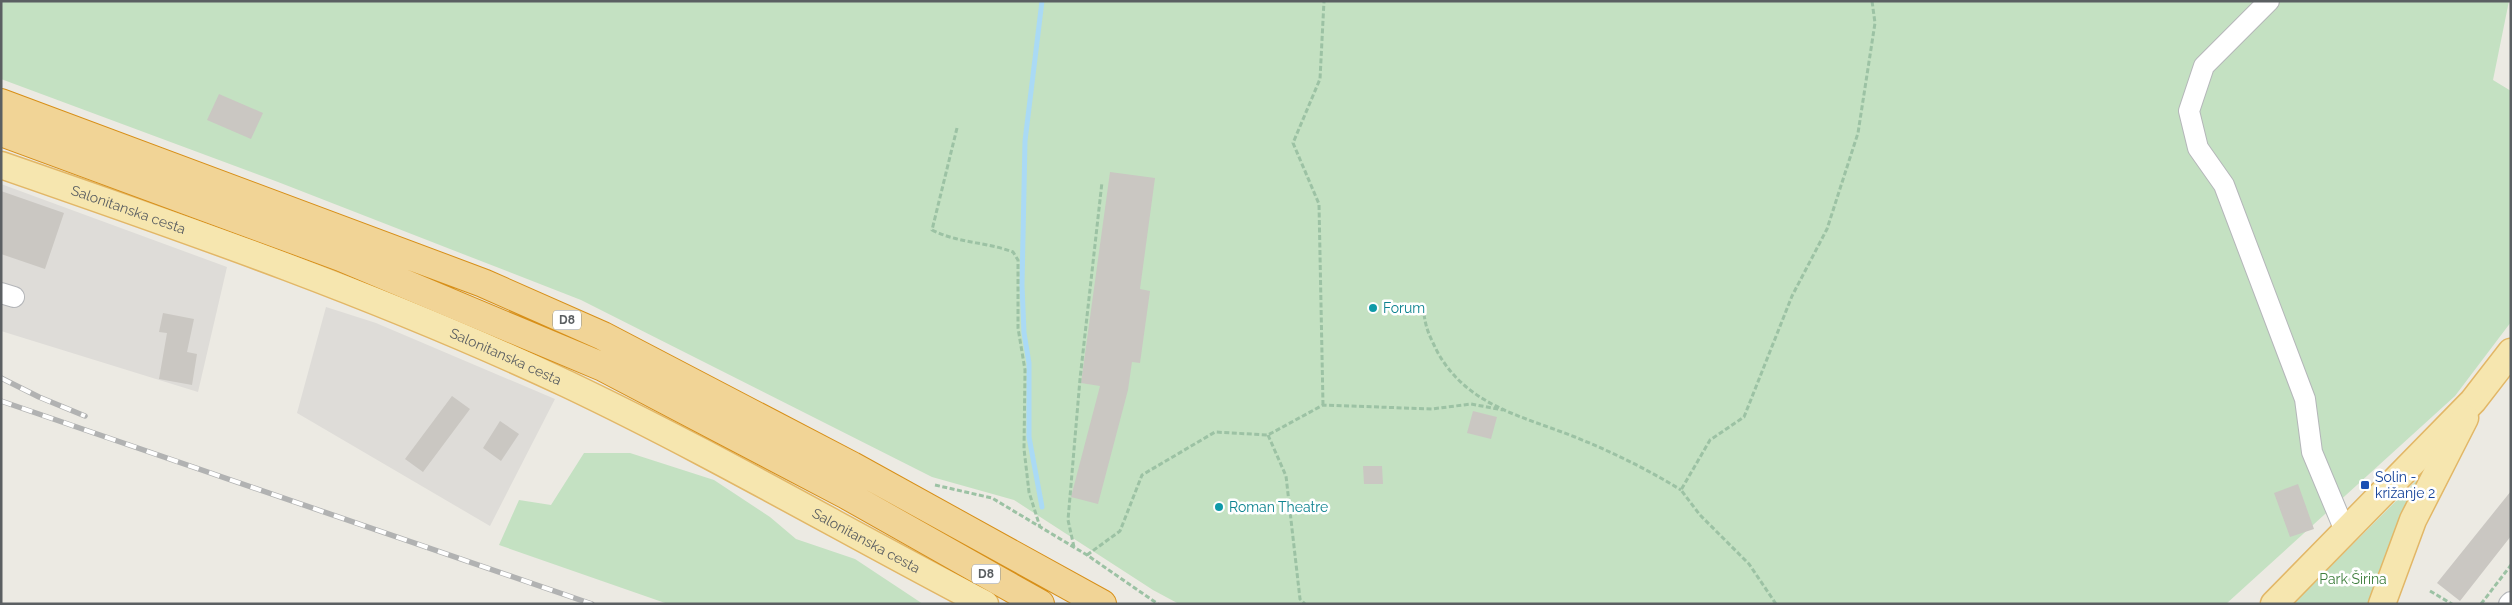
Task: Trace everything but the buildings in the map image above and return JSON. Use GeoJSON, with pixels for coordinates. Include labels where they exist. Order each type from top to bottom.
{"type":"FeatureCollection","features":[{"type":"Feature","properties":{"kind":"highway","name":"D8"},"geometry":{"type":"LineString","coordinates":[[1,103],[474,280],[594,332],[852,466],[1102,604]]}},
{"type":"Feature","properties":{"kind":"highway","name":"D8"},"geometry":{"type":"LineString","coordinates":[[1,132],[342,256],[603,367],[845,494],[1040,604]]}},
{"type":"Feature","properties":{"kind":"main road","name":"Salonitanska cesta"},"geometry":{"type":"LineString","coordinates":[[1,164],[315,277],[567,384],[742,472],[869,543],[985,604]]}},
{"type":"Feature","properties":{"kind":"main road"},"geometry":{"type":"LineString","coordinates":[[2274,604],[2472,401],[2511,352]]}},
{"type":"Feature","properties":{"kind":"main road"},"geometry":{"type":"LineString","coordinates":[[2382,604],[2413,520],[2472,401]]}},
{"type":"Feature","properties":{"kind":"lane"},"geometry":{"type":"LineString","coordinates":[[2269,1],[2204,66],[2189,111],[2198,148],[2224,185],[2305,400],[2312,452],[2345,531]]}},
{"type":"Feature","properties":{"kind":"path"},"geometry":{"type":"LineString","coordinates":[[1324,1],[1320,79],[1293,143],[1319,204],[1324,405]]}},
{"type":"Feature","properties":{"kind":"path"},"geometry":{"type":"LineString","coordinates":[[1681,490],[1710,440],[1744,417],[1792,296],[1827,229],[1858,133],[1875,23],[1872,1]]}},
{"type":"Feature","properties":{"kind":"path"},"geometry":{"type":"LineString","coordinates":[[957,128],[932,230],[945,237],[996,245],[1013,252],[1018,260],[1018,328],[1025,370],[1024,449],[1029,492],[1040,528]]}},
{"type":"Feature","properties":{"kind":"path"},"geometry":{"type":"LineString","coordinates":[[1074,548],[1068,520],[1080,379],[1102,182]]}},
{"type":"Feature","properties":{"kind":"path"},"geometry":{"type":"LineString","coordinates":[[1424,314],[1426,331],[1447,368],[1468,390],[1503,410],[1575,437],[1644,468],[1681,490],[1700,515],[1749,564],[1776,604]]}},
{"type":"Feature","properties":{"kind":"path"},"geometry":{"type":"LineString","coordinates":[[1086,555],[1120,531],[1142,475],[1215,432],[1268,435],[1324,405],[1432,409],[1471,404],[1503,410]]}},
{"type":"Feature","properties":{"kind":"path"},"geometry":{"type":"LineString","coordinates":[[1268,435],[1286,476],[1300,599],[1305,604]]}},
{"type":"Feature","properties":{"kind":"path"},"geometry":{"type":"LineString","coordinates":[[2481,604],[2511,565]]}},
{"type":"Feature","properties":{"kind":"path"},"geometry":{"type":"LineString","coordinates":[[2430,591],[2452,604]]}},
{"type":"Feature","properties":{"kind":"shaded area"},"geometry":{"type":"Polygon","coordinates":[[[1,184],[227,267],[198,392],[1,331],[1,184]]]}},
{"type":"Feature","properties":{"kind":"shaded area"},"geometry":{"type":"Polygon","coordinates":[[[326,307],[376,323],[555,399],[490,526],[297,413],[326,307]]]}},
{"type":"Feature","properties":{"kind":"green space"},"geometry":{"type":"Polygon","coordinates":[[[1,1],[2509,1],[2493,80],[2511,91],[2511,322],[2455,396],[2226,604],[1179,604],[1153,590],[1014,500],[932,477],[581,300],[278,182],[1,79],[1,1]]]}},
{"type":"Feature","properties":{"kind":"green space"},"geometry":{"type":"Polygon","coordinates":[[[584,453],[630,453],[714,480],[770,517],[796,539],[855,559],[923,604],[668,604],[499,545],[519,500],[551,505],[584,453]]]}},
{"type":"Feature","properties":{"kind":"green space","name":"Park Širina"},"geometry":{"type":"Polygon","coordinates":[[[2427,470],[2369,604],[2294,604],[2307,590],[2427,470]]]}},
{"type":"Feature","properties":{"kind":"waterway"},"geometry":{"type":"LineString","coordinates":[[1042,1],[1025,141],[1022,285],[1024,333],[1029,363],[1029,437],[1042,507]]}},
{"type":"Feature","properties":{"kind":"railway"},"geometry":{"type":"LineString","coordinates":[[1,378],[39,397],[85,416]]}},
{"type":"Feature","properties":{"kind":"railway"},"geometry":{"type":"LineString","coordinates":[[1,401],[592,604]]}},
{"type":"Feature","properties":{"kind":"place","name":"Forum"},"geometry":{"type":"Point","coordinates":[1373,308]}},
{"type":"Feature","properties":{"kind":"place","name":"Solin - križanje 2"},"geometry":{"type":"Point","coordinates":[2365,485]}},
{"type":"Feature","properties":{"kind":"place","name":"Roman Theatre"},"geometry":{"type":"Point","coordinates":[1219,507]}}]}
